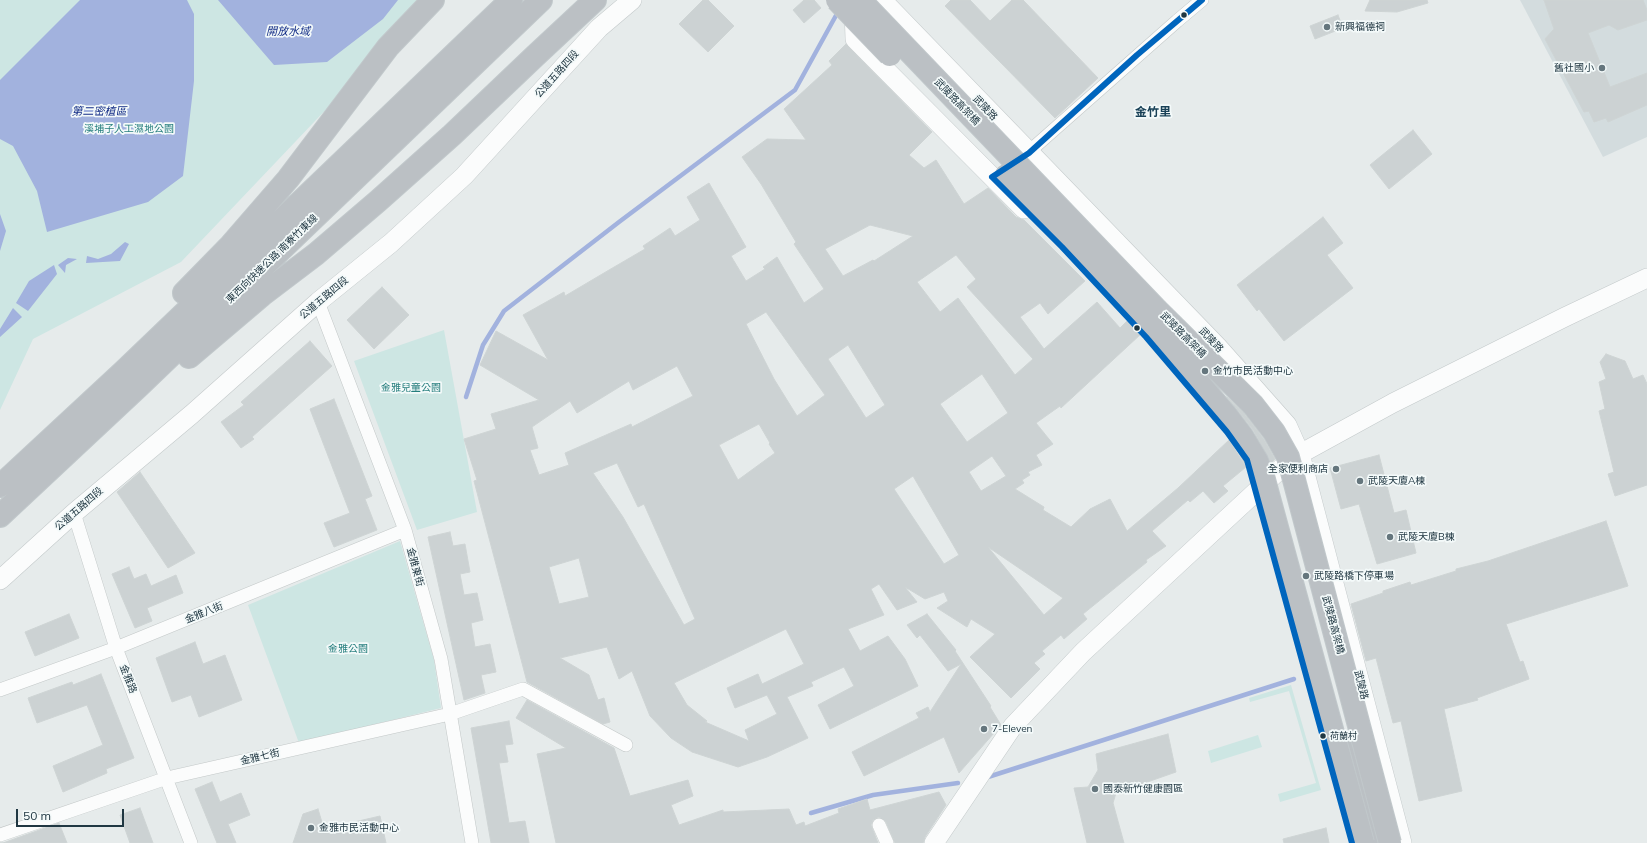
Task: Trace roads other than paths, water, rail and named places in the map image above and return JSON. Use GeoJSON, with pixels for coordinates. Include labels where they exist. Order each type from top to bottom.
{"type":"FeatureCollection","features":[{"type":"Feature","properties":{"kind":"highway"},"geometry":{"type":"LineString","coordinates":[[124,371],[142,341],[162,316],[229,247],[288,179],[388,47],[433,0]]}},
{"type":"Feature","properties":{"kind":"highway"},"geometry":{"type":"LineString","coordinates":[[0,486],[124,371],[511,0]]}},
{"type":"Feature","properties":{"kind":"highway","name":"東西向快速公路 南寮竹東線"},"geometry":{"type":"LineString","coordinates":[[0,516],[139,386],[541,0]]}},
{"type":"Feature","properties":{"kind":"highway"},"geometry":{"type":"LineString","coordinates":[[825,0],[882,35]]}},
{"type":"Feature","properties":{"kind":"highway"},"geometry":{"type":"LineString","coordinates":[[853,1],[882,35]]}},
{"type":"Feature","properties":{"kind":"highway","name":"武陵路高架橋"},"geometry":{"type":"LineString","coordinates":[[853,1],[882,35],[1150,323],[1242,436],[1257,461],[1263,476],[1363,843]]}},
{"type":"Feature","properties":{"kind":"highway"},"geometry":{"type":"LineString","coordinates":[[139,386],[162,377],[182,363],[262,295],[316,254],[452,135],[593,2]]}},
{"type":"Feature","properties":{"kind":"highway"},"geometry":{"type":"LineString","coordinates":[[1150,323],[1209,367],[1244,410],[1262,439],[1277,474],[1377,843]]}},
{"type":"Feature","properties":{"kind":"highway","name":"武陵路高架橋"},"geometry":{"type":"LineString","coordinates":[[1150,323],[1253,405],[1274,432],[1288,457],[1390,843]]}},
{"type":"Feature","properties":{"kind":"street","name":"公道五路四段"},"geometry":{"type":"LineString","coordinates":[[0,580],[74,513],[192,414],[318,302],[391,243],[464,176],[599,28],[632,0]]}},
{"type":"Feature","properties":{"kind":"street"},"geometry":{"type":"LineString","coordinates":[[992,177],[1029,153],[1137,55],[1202,0]]}},
{"type":"Feature","properties":{"kind":"street"},"geometry":{"type":"LineString","coordinates":[[853,1],[855,39],[1045,230],[1150,323],[1246,460],[1256,491],[1352,843]]}},
{"type":"Feature","properties":{"kind":"street","name":"武陵路"},"geometry":{"type":"LineString","coordinates":[[853,1],[887,5],[1217,346],[1287,425],[1300,454],[1402,843]]}},
{"type":"Feature","properties":{"kind":"street"},"geometry":{"type":"LineString","coordinates":[[1045,230],[1075,200]]}},
{"type":"Feature","properties":{"kind":"street"},"geometry":{"type":"LineString","coordinates":[[934,843],[1013,726],[1083,652],[1289,461],[1393,404],[1564,317],[1647,278]]}},
{"type":"Feature","properties":{"kind":"street","name":"金雅東街"},"geometry":{"type":"LineString","coordinates":[[318,302],[405,530],[441,659],[472,843]]}},
{"type":"Feature","properties":{"kind":"street"},"geometry":{"type":"LineString","coordinates":[[1150,323],[1180,309]]}},
{"type":"Feature","properties":{"kind":"street","name":"金雅路"},"geometry":{"type":"LineString","coordinates":[[74,513],[116,648],[191,843]]}},
{"type":"Feature","properties":{"kind":"street","name":"金雅八街"},"geometry":{"type":"LineString","coordinates":[[0,690],[116,648],[405,530]]}},
{"type":"Feature","properties":{"kind":"street","name":"金雅七街"},"geometry":{"type":"LineString","coordinates":[[0,835],[167,778],[450,714],[523,688],[626,745]]}},
{"type":"Feature","properties":{"kind":"street"},"geometry":{"type":"LineString","coordinates":[[879,825],[887,843]]}},
{"type":"Feature","properties":{"kind":"water","name":"第二密植區"},"geometry":{"type":"Polygon","coordinates":[[[80,0],[187,0],[194,14],[194,81],[183,176],[148,202],[47,232],[37,191],[13,146],[0,139],[0,80],[80,0]]]}},
{"type":"Feature","properties":{"kind":"water","name":"開放水域"},"geometry":{"type":"Polygon","coordinates":[[[218,0],[398,0],[383,19],[327,62],[274,65],[218,0]]]}},
{"type":"Feature","properties":{"kind":"water"},"geometry":{"type":"Polygon","coordinates":[[[0,214],[6,231],[0,251],[0,214]]]}},
{"type":"Feature","properties":{"kind":"water"},"geometry":{"type":"Polygon","coordinates":[[[125,242],[129,244],[120,261],[86,263],[87,256],[98,259],[111,254],[125,242]]]}},
{"type":"Feature","properties":{"kind":"water"},"geometry":{"type":"Polygon","coordinates":[[[68,258],[77,259],[66,265],[65,273],[58,265],[68,258]]]}},
{"type":"Feature","properties":{"kind":"water"},"geometry":{"type":"Polygon","coordinates":[[[54,265],[57,274],[28,311],[16,303],[29,281],[54,265]]]}},
{"type":"Feature","properties":{"kind":"water"},"geometry":{"type":"Polygon","coordinates":[[[13,308],[22,317],[0,337],[0,329],[13,308]]]}},
{"type":"Feature","properties":{"kind":"waterway"},"geometry":{"type":"LineString","coordinates":[[466,397],[483,345],[504,311],[619,222],[795,90],[839,10]]}},
{"type":"Feature","properties":{"kind":"waterway"},"geometry":{"type":"LineString","coordinates":[[988,777],[1294,679]]}},
{"type":"Feature","properties":{"kind":"waterway"},"geometry":{"type":"LineString","coordinates":[[811,813],[873,795],[958,783]]}},
{"type":"Feature","properties":{"kind":"place","name":"新興福德祠"},"geometry":{"type":"Point","coordinates":[1327,27]}},
{"type":"Feature","properties":{"kind":"place","name":"舊社國小"},"geometry":{"type":"Point","coordinates":[1602,68]}},
{"type":"Feature","properties":{"kind":"place","name":"金竹市民活動中心"},"geometry":{"type":"Point","coordinates":[1205,371]}},
{"type":"Feature","properties":{"kind":"place","name":"全家便利商店"},"geometry":{"type":"Point","coordinates":[1336,469]}},
{"type":"Feature","properties":{"kind":"place","name":"武陵天廈A棟"},"geometry":{"type":"Point","coordinates":[1360,481]}},
{"type":"Feature","properties":{"kind":"place","name":"武陵天廈B棟"},"geometry":{"type":"Point","coordinates":[1390,537]}},
{"type":"Feature","properties":{"kind":"place","name":"武陵路橋下停車場"},"geometry":{"type":"Point","coordinates":[1306,576]}},
{"type":"Feature","properties":{"kind":"place","name":"7-Eleven"},"geometry":{"type":"Point","coordinates":[984,729]}},
{"type":"Feature","properties":{"kind":"place","name":"荷蘭村"},"geometry":{"type":"Point","coordinates":[1323,736]}},
{"type":"Feature","properties":{"kind":"place","name":"國泰新竹健康園區"},"geometry":{"type":"Point","coordinates":[1095,789]}},
{"type":"Feature","properties":{"kind":"place","name":"金雅市民活動中心"},"geometry":{"type":"Point","coordinates":[311,828]}},
{"type":"Feature","properties":{"kind":"district","name":"金竹里"},"geometry":{"type":"Point","coordinates":[1153,112]}},
{"type":"Feature","properties":{"kind":"park label","name":"溪埔子人工濕地公園"},"geometry":{"type":"Point","coordinates":[129,129]}},
{"type":"Feature","properties":{"kind":"park label","name":"金雅兒童公園"},"geometry":{"type":"Point","coordinates":[411,388]}},
{"type":"Feature","properties":{"kind":"park label","name":"金雅公園"},"geometry":{"type":"Point","coordinates":[348,649]}}]}
